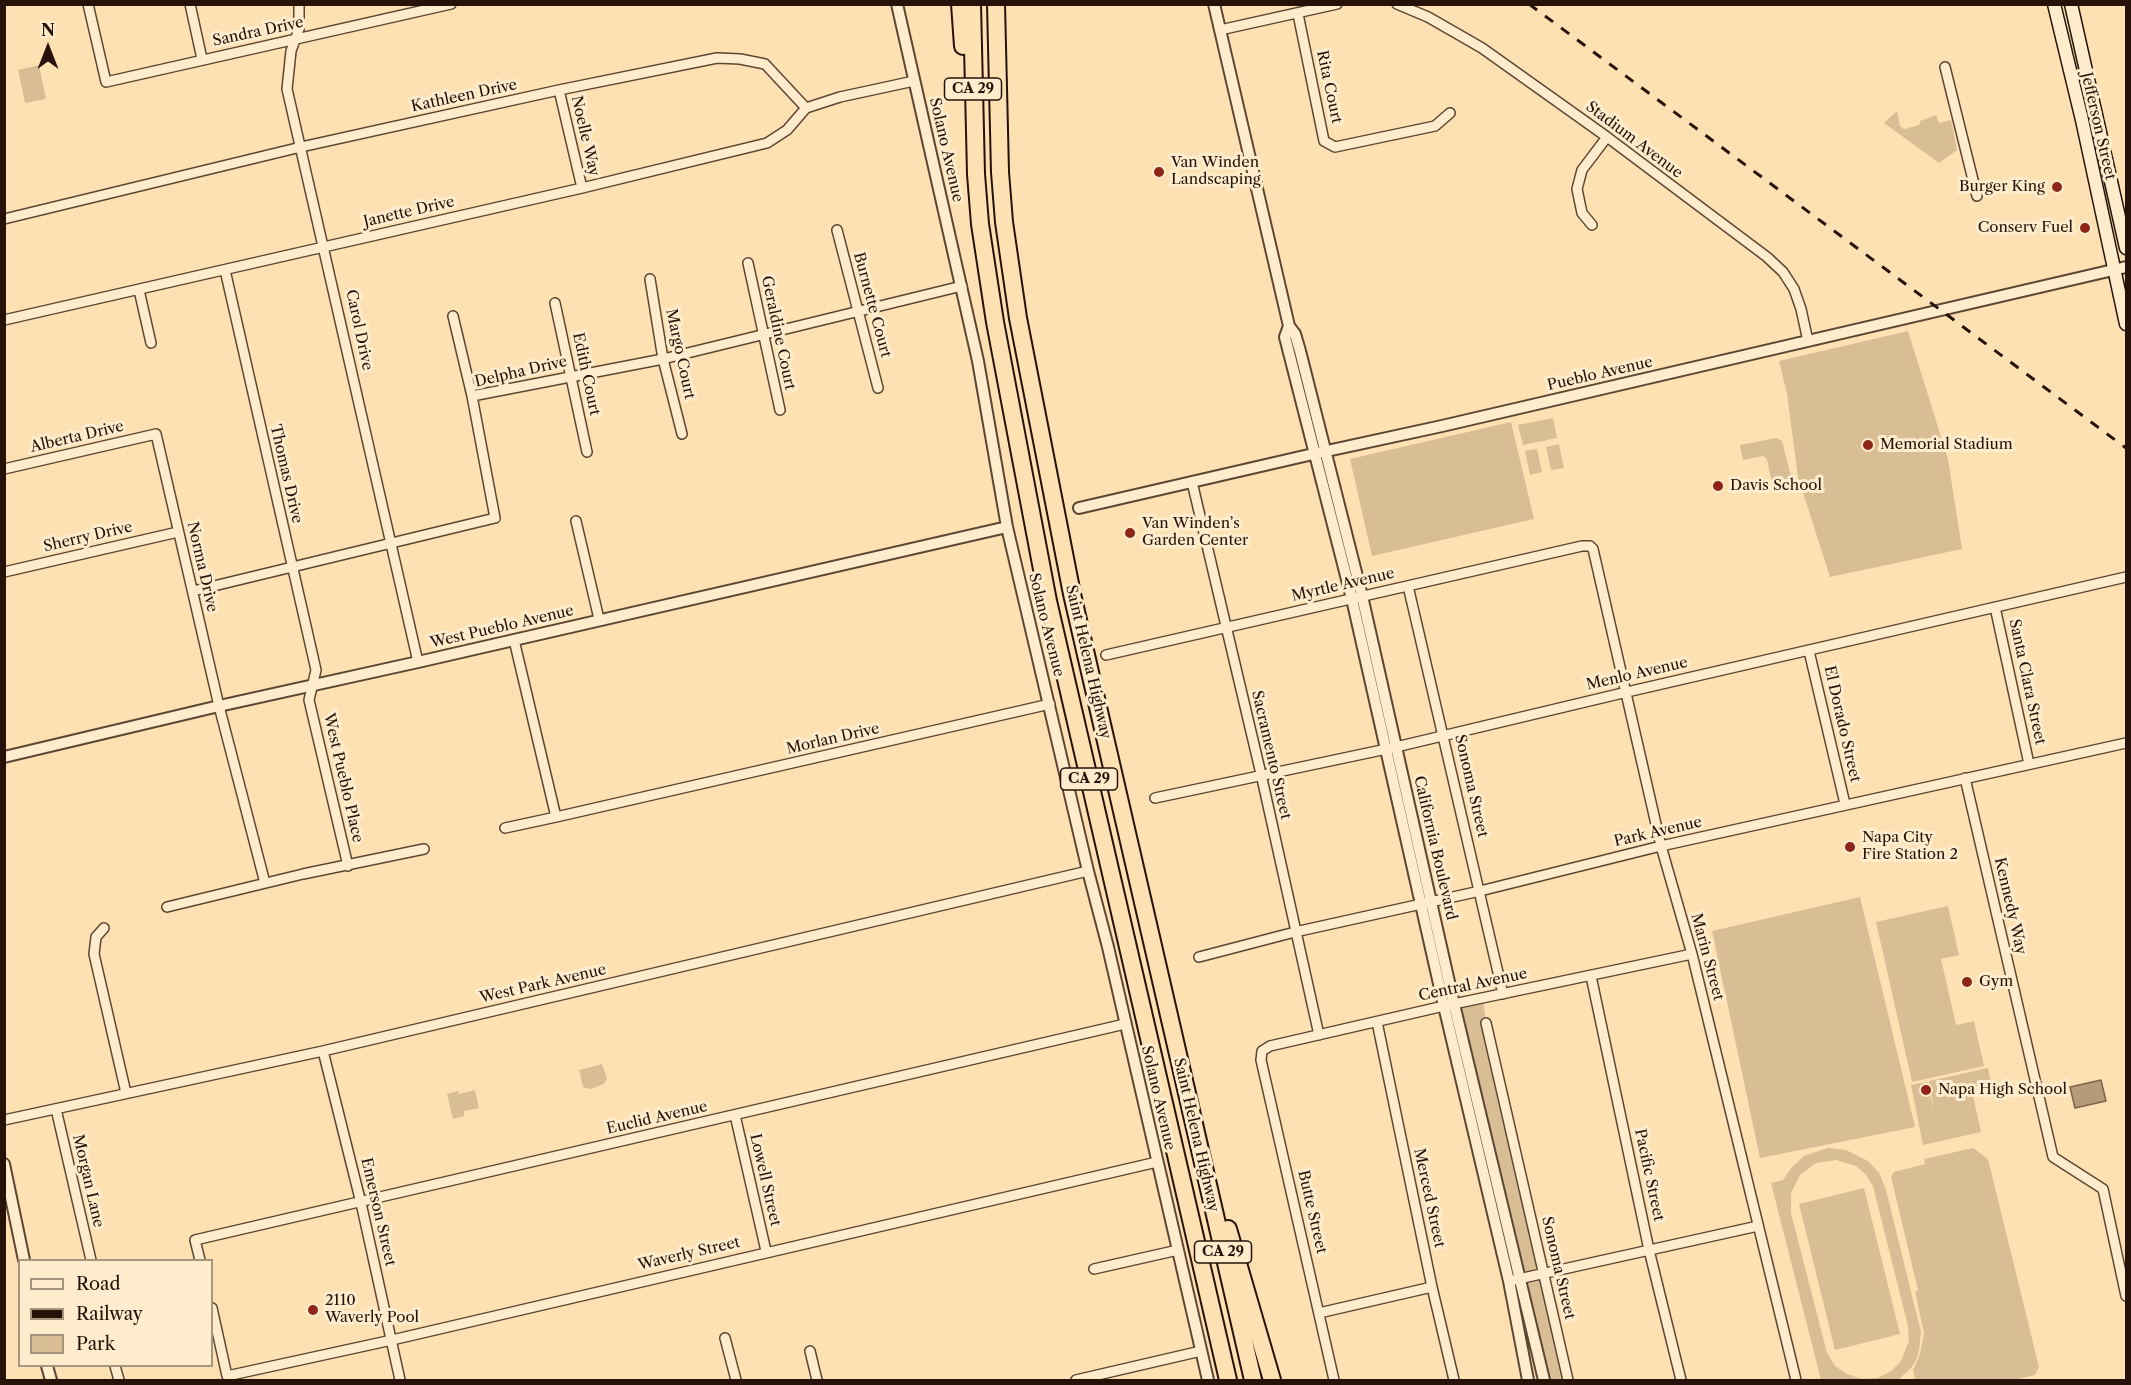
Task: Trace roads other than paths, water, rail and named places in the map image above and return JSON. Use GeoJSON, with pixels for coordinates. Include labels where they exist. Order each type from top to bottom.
{"type":"FeatureCollection","features":[{"type":"Feature","properties":{"kind":"highway"},"geometry":{"type":"LineString","coordinates":[[960,4],[966,95],[976,174]]}},
{"type":"Feature","properties":{"kind":"highway","name":"Saint Helena Highway"},"geometry":{"type":"LineString","coordinates":[[972,4],[976,174],[986,273],[1048,601],[1228,1380]]}},
{"type":"Feature","properties":{"kind":"highway","name":"Saint Helena Highway"},"geometry":{"type":"LineString","coordinates":[[996,4],[998,121],[1004,222],[1010,270],[1072,594],[1252,1380]]}},
{"type":"Feature","properties":{"kind":"highway"},"geometry":{"type":"LineString","coordinates":[[998,121],[1008,4]]}},
{"type":"Feature","properties":{"kind":"highway"},"geometry":{"type":"LineString","coordinates":[[1193,1124],[1231,1239],[1272,1380]]}},
{"type":"Feature","properties":{"kind":"main road","name":"Jefferson Street"},"geometry":{"type":"LineString","coordinates":[[2054,4],[2120,268],[2127,324]]}},
{"type":"Feature","properties":{"kind":"main road","name":"Jefferson Street"},"geometry":{"type":"LineString","coordinates":[[2071,4],[2127,248]]}},
{"type":"Feature","properties":{"kind":"street","name":"Sandra Drive"},"geometry":{"type":"LineString","coordinates":[[88,4],[106,82],[424,8],[451,4]]}},
{"type":"Feature","properties":{"kind":"street"},"geometry":{"type":"LineString","coordinates":[[190,4],[202,59]]}},
{"type":"Feature","properties":{"kind":"street","name":"Carol Drive"},"geometry":{"type":"LineString","coordinates":[[299,4],[299,29],[291,51],[287,89],[325,247],[418,662]]}},
{"type":"Feature","properties":{"kind":"street","name":"Solano Avenue"},"geometry":{"type":"LineString","coordinates":[[897,4],[983,385],[1007,527],[1208,1380]]}},
{"type":"Feature","properties":{"kind":"street","name":"California Boulevard"},"geometry":{"type":"LineString","coordinates":[[1214,4],[1289,326],[1298,342],[1325,452],[1449,1005],[1514,1280],[1544,1380]]}},
{"type":"Feature","properties":{"kind":"street"},"geometry":{"type":"LineString","coordinates":[[1220,30],[1337,4]]}},
{"type":"Feature","properties":{"kind":"street","name":"Stadium Avenue"},"geometry":{"type":"LineString","coordinates":[[1397,4],[1428,17],[1482,48],[1607,137],[1767,257],[1783,272],[1794,289],[1808,341]]}},
{"type":"Feature","properties":{"kind":"street","name":"Rita Court"},"geometry":{"type":"LineString","coordinates":[[1298,14],[1324,141],[1335,147],[1435,126],[1450,113]]}},
{"type":"Feature","properties":{"kind":"street","name":"Kathleen Drive"},"geometry":{"type":"LineString","coordinates":[[4,219],[301,147],[717,58],[740,59],[765,64],[806,108]]}},
{"type":"Feature","properties":{"kind":"street"},"geometry":{"type":"LineString","coordinates":[[1945,67],[1977,196]]}},
{"type":"Feature","properties":{"kind":"street"},"geometry":{"type":"LineString","coordinates":[[806,108],[840,97],[914,81]]}},
{"type":"Feature","properties":{"kind":"street","name":"Noelle Way"},"geometry":{"type":"LineString","coordinates":[[559,90],[582,188]]}},
{"type":"Feature","properties":{"kind":"street","name":"Janette Drive"},"geometry":{"type":"LineString","coordinates":[[4,320],[582,188],[767,143],[787,130],[806,108]]}},
{"type":"Feature","properties":{"kind":"street"},"geometry":{"type":"LineString","coordinates":[[1592,225],[1582,213],[1577,189],[1582,170],[1607,137]]}},
{"type":"Feature","properties":{"kind":"street","name":"Burnette Court"},"geometry":{"type":"LineString","coordinates":[[837,230],[879,388]]}},
{"type":"Feature","properties":{"kind":"street","name":"Geraldine Court"},"geometry":{"type":"LineString","coordinates":[[748,263],[780,410]]}},
{"type":"Feature","properties":{"kind":"street","name":"Pueblo Avenue"},"geometry":{"type":"LineString","coordinates":[[1079,508],[2120,268]]}},
{"type":"Feature","properties":{"kind":"street","name":"Thomas Drive"},"geometry":{"type":"LineString","coordinates":[[225,270],[316,670],[313,684]]}},
{"type":"Feature","properties":{"kind":"street","name":"Margo Court"},"geometry":{"type":"LineString","coordinates":[[650,279],[663,359],[682,434]]}},
{"type":"Feature","properties":{"kind":"street","name":"Delpha Drive"},"geometry":{"type":"LineString","coordinates":[[193,591],[495,518],[472,396],[570,375],[663,359],[859,309],[962,286]]}},
{"type":"Feature","properties":{"kind":"street"},"geometry":{"type":"LineString","coordinates":[[139,290],[151,343]]}},
{"type":"Feature","properties":{"kind":"street","name":"Edith Court"},"geometry":{"type":"LineString","coordinates":[[555,303],[587,452]]}},
{"type":"Feature","properties":{"kind":"street"},"geometry":{"type":"LineString","coordinates":[[453,316],[472,396]]}},
{"type":"Feature","properties":{"kind":"street","name":"California Boulevard"},"geometry":{"type":"LineString","coordinates":[[1289,326],[1285,337],[1313,454],[1357,598]]}},
{"type":"Feature","properties":{"kind":"street","name":"Alberta Drive"},"geometry":{"type":"LineString","coordinates":[[4,469],[156,434]]}},
{"type":"Feature","properties":{"kind":"street","name":"Norma Drive"},"geometry":{"type":"LineString","coordinates":[[156,434],[219,706]]}},
{"type":"Feature","properties":{"kind":"street","name":"Sacramento Street"},"geometry":{"type":"LineString","coordinates":[[1192,482],[1261,774],[1319,1035]]}},
{"type":"Feature","properties":{"kind":"street"},"geometry":{"type":"LineString","coordinates":[[576,521],[599,619]]}},
{"type":"Feature","properties":{"kind":"street","name":"West Pueblo Avenue"},"geometry":{"type":"LineString","coordinates":[[4,757],[313,684],[1007,527]]}},
{"type":"Feature","properties":{"kind":"street","name":"Sherry Drive"},"geometry":{"type":"LineString","coordinates":[[5,571],[178,532]]}},
{"type":"Feature","properties":{"kind":"street","name":"Myrtle Avenue"},"geometry":{"type":"LineString","coordinates":[[1106,655],[1587,546]]}},
{"type":"Feature","properties":{"kind":"street","name":"Marin Street"},"geometry":{"type":"LineString","coordinates":[[1587,546],[1593,549],[1661,846],[1692,954],[1796,1380]]}},
{"type":"Feature","properties":{"kind":"street","name":"Menlo Avenue"},"geometry":{"type":"LineString","coordinates":[[1155,798],[1391,748],[2127,577]]}},
{"type":"Feature","properties":{"kind":"street","name":"Sonoma Street"},"geometry":{"type":"LineString","coordinates":[[1408,586],[1503,994]]}},
{"type":"Feature","properties":{"kind":"street","name":"Santa Clara Street"},"geometry":{"type":"LineString","coordinates":[[1995,607],[2029,764]]}},
{"type":"Feature","properties":{"kind":"street"},"geometry":{"type":"LineString","coordinates":[[514,640],[556,817]]}},
{"type":"Feature","properties":{"kind":"street","name":"El Dorado Street"},"geometry":{"type":"LineString","coordinates":[[1809,651],[1845,804]]}},
{"type":"Feature","properties":{"kind":"street","name":"West Pueblo Place"},"geometry":{"type":"LineString","coordinates":[[167,907],[348,866],[309,700],[313,684]]}},
{"type":"Feature","properties":{"kind":"street","name":"Morlan Drive"},"geometry":{"type":"LineString","coordinates":[[505,828],[1050,704]]}},
{"type":"Feature","properties":{"kind":"street"},"geometry":{"type":"LineString","coordinates":[[219,706],[265,883]]}},
{"type":"Feature","properties":{"kind":"street","name":"Park Avenue"},"geometry":{"type":"LineString","coordinates":[[1198,957],[1661,846],[2127,743]]}},
{"type":"Feature","properties":{"kind":"street","name":"Kennedy Way"},"geometry":{"type":"LineString","coordinates":[[1965,778],[2053,1157],[2103,1189],[2127,1296]]}},
{"type":"Feature","properties":{"kind":"street"},"geometry":{"type":"LineString","coordinates":[[348,866],[424,849]]}},
{"type":"Feature","properties":{"kind":"street","name":"West Park Avenue"},"geometry":{"type":"LineString","coordinates":[[4,1120],[324,1051],[1088,871]]}},
{"type":"Feature","properties":{"kind":"street"},"geometry":{"type":"LineString","coordinates":[[104,928],[96,936],[94,954],[126,1093]]}},
{"type":"Feature","properties":{"kind":"street","name":"Central Avenue"},"geometry":{"type":"LineString","coordinates":[[1262,1051],[1270,1046],[1449,1005],[1692,954]]}},
{"type":"Feature","properties":{"kind":"street","name":"Pacific Street"},"geometry":{"type":"LineString","coordinates":[[1591,976],[1649,1250],[1681,1380]]}},
{"type":"Feature","properties":{"kind":"street","name":"Merced Street"},"geometry":{"type":"LineString","coordinates":[[1377,1022],[1432,1287],[1454,1380]]}},
{"type":"Feature","properties":{"kind":"street","name":"Sonoma Street"},"geometry":{"type":"LineString","coordinates":[[1486,1023],[1568,1380]]}},
{"type":"Feature","properties":{"kind":"street","name":"Euclid Avenue"},"geometry":{"type":"LineString","coordinates":[[200,1259],[195,1240],[1125,1024]]}},
{"type":"Feature","properties":{"kind":"street","name":"Emerson Street"},"geometry":{"type":"LineString","coordinates":[[324,1051],[361,1203],[399,1380]]}},
{"type":"Feature","properties":{"kind":"street","name":"Butte Street"},"geometry":{"type":"LineString","coordinates":[[1262,1051],[1261,1060],[1334,1380]]}},
{"type":"Feature","properties":{"kind":"street","name":"Morgan Lane"},"geometry":{"type":"LineString","coordinates":[[56,1109],[91,1259]]}},
{"type":"Feature","properties":{"kind":"street","name":"Lowell Street"},"geometry":{"type":"LineString","coordinates":[[735,1115],[766,1251]]}},
{"type":"Feature","properties":{"kind":"street","name":"Waverly Street"},"geometry":{"type":"LineString","coordinates":[[213,1313],[227,1376],[392,1340],[766,1251],[1157,1162]]}},
{"type":"Feature","properties":{"kind":"street"},"geometry":{"type":"LineString","coordinates":[[4,1164],[24,1259]]}},
{"type":"Feature","properties":{"kind":"street"},"geometry":{"type":"LineString","coordinates":[[1514,1280],[1758,1226]]}},
{"type":"Feature","properties":{"kind":"street"},"geometry":{"type":"LineString","coordinates":[[1094,1269],[1178,1250]]}},
{"type":"Feature","properties":{"kind":"street","name":"California Boulevard"},"geometry":{"type":"LineString","coordinates":[[1514,1280],[1528,1380]]}},
{"type":"Feature","properties":{"kind":"street"},"geometry":{"type":"LineString","coordinates":[[1319,1313],[1432,1287]]}},
{"type":"Feature","properties":{"kind":"street"},"geometry":{"type":"LineString","coordinates":[[725,1338],[736,1380]]}},
{"type":"Feature","properties":{"kind":"street"},"geometry":{"type":"LineString","coordinates":[[810,1351],[817,1380]]}},
{"type":"Feature","properties":{"kind":"street"},"geometry":{"type":"LineString","coordinates":[[1076,1380],[1201,1351]]}},
{"type":"Feature","properties":{"kind":"railway"},"geometry":{"type":"LineString","coordinates":[[1529,4],[2126,448]]}},
{"type":"Feature","properties":{"kind":"place","name":"Van Winden Landscaping"},"geometry":{"type":"Point","coordinates":[1159,172]}},
{"type":"Feature","properties":{"kind":"place","name":"Burger King"},"geometry":{"type":"Point","coordinates":[2057,187]}},
{"type":"Feature","properties":{"kind":"place","name":"Conserv Fuel"},"geometry":{"type":"Point","coordinates":[2085,228]}},
{"type":"Feature","properties":{"kind":"place","name":"Memorial Stadium"},"geometry":{"type":"Point","coordinates":[1868,445]}},
{"type":"Feature","properties":{"kind":"place","name":"Davis School"},"geometry":{"type":"Point","coordinates":[1718,486]}},
{"type":"Feature","properties":{"kind":"place","name":"Van Winden’s Garden Center"},"geometry":{"type":"Point","coordinates":[1130,533]}},
{"type":"Feature","properties":{"kind":"place","name":"Napa City Fire Station 2"},"geometry":{"type":"Point","coordinates":[1850,847]}},
{"type":"Feature","properties":{"kind":"place","name":"Gym"},"geometry":{"type":"Point","coordinates":[1967,982]}},
{"type":"Feature","properties":{"kind":"place","name":"Napa High School"},"geometry":{"type":"Point","coordinates":[1926,1090]}},
{"type":"Feature","properties":{"kind":"place","name":"2110 Waverly Pool"},"geometry":{"type":"Point","coordinates":[313,1310]}}]}
